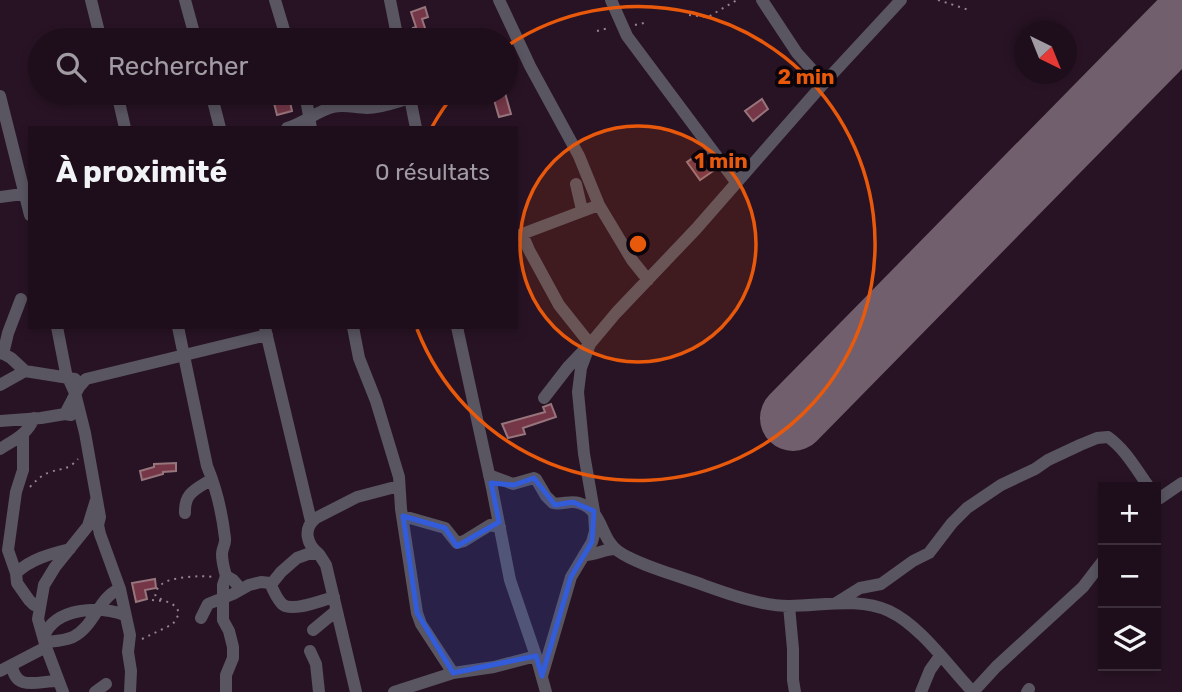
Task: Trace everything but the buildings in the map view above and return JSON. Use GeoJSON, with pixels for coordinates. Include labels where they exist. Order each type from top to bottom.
{"type":"FeatureCollection","features":[{"type":"Feature","properties":{"kind":"street"},"geometry":{"type":"LineString","coordinates":[[91,0],[98,28]]}},
{"type":"Feature","properties":{"kind":"street"},"geometry":{"type":"LineString","coordinates":[[185,0],[193,28]]}},
{"type":"Feature","properties":{"kind":"street"},"geometry":{"type":"LineString","coordinates":[[275,0],[283,28]]}},
{"type":"Feature","properties":{"kind":"street"},"geometry":{"type":"LineString","coordinates":[[390,0],[396,28]]}},
{"type":"Feature","properties":{"kind":"street"},"geometry":{"type":"LineString","coordinates":[[499,0],[512,28]]}},
{"type":"Feature","properties":{"kind":"street"},"geometry":{"type":"LineString","coordinates":[[611,0],[627,36],[736,182]]}},
{"type":"Feature","properties":{"kind":"street"},"geometry":{"type":"LineString","coordinates":[[762,0],[797,54],[824,83]]}},
{"type":"Feature","properties":{"kind":"street"},"geometry":{"type":"LineString","coordinates":[[544,398],[616,313],[696,229],[901,0]]}},
{"type":"Feature","properties":{"kind":"street"},"geometry":{"type":"LineString","coordinates":[[518,40],[579,156],[599,205],[632,260],[648,280]]}},
{"type":"Feature","properties":{"kind":"street"},"geometry":{"type":"LineString","coordinates":[[0,96],[27,193],[0,197]]}},
{"type":"Feature","properties":{"kind":"street"},"geometry":{"type":"LineString","coordinates":[[120,105],[125,126]]}},
{"type":"Feature","properties":{"kind":"street"},"geometry":{"type":"LineString","coordinates":[[214,105],[219,126]]}},
{"type":"Feature","properties":{"kind":"street"},"geometry":{"type":"LineString","coordinates":[[307,105],[310,123]]}},
{"type":"Feature","properties":{"kind":"street"},"geometry":{"type":"LineString","coordinates":[[310,123],[318,113],[337,106],[366,108],[381,105]]}},
{"type":"Feature","properties":{"kind":"street"},"geometry":{"type":"LineString","coordinates":[[412,105],[416,126]]}},
{"type":"Feature","properties":{"kind":"street"},"geometry":{"type":"LineString","coordinates":[[576,184],[582,210]]}},
{"type":"Feature","properties":{"kind":"street"},"geometry":{"type":"LineString","coordinates":[[590,344],[559,305],[522,236],[524,232],[599,205]]}},
{"type":"Feature","properties":{"kind":"street"},"geometry":{"type":"LineString","coordinates":[[21,299],[2,353],[25,371],[69,379],[86,379],[184,356],[266,331],[311,522]]}},
{"type":"Feature","properties":{"kind":"street"},"geometry":{"type":"LineString","coordinates":[[57,329],[88,448],[100,517],[100,534],[120,589],[130,635],[130,692]]}},
{"type":"Feature","properties":{"kind":"street"},"geometry":{"type":"LineString","coordinates":[[178,329],[207,466],[219,500],[223,522],[225,541],[222,555],[226,576],[223,584],[223,620],[233,647],[233,658],[226,675],[226,692]]}},
{"type":"Feature","properties":{"kind":"street"},"geometry":{"type":"LineString","coordinates":[[353,329],[359,358],[376,401],[399,477],[417,612],[421,624],[453,674]]}},
{"type":"Feature","properties":{"kind":"street"},"geometry":{"type":"LineString","coordinates":[[457,329],[494,479],[510,580],[546,692]]}},
{"type":"Feature","properties":{"kind":"street"},"geometry":{"type":"LineString","coordinates":[[542,676],[570,577],[592,542],[595,531],[578,392],[581,368],[590,344]]}},
{"type":"Feature","properties":{"kind":"street"},"geometry":{"type":"LineString","coordinates":[[0,385],[25,371]]}},
{"type":"Feature","properties":{"kind":"street"},"geometry":{"type":"LineString","coordinates":[[65,414],[75,393],[86,379]]}},
{"type":"Feature","properties":{"kind":"street"},"geometry":{"type":"LineString","coordinates":[[0,421],[65,414],[81,418]]}},
{"type":"Feature","properties":{"kind":"street"},"geometry":{"type":"LineString","coordinates":[[0,449],[23,436],[34,418]]}},
{"type":"Feature","properties":{"kind":"street"},"geometry":{"type":"LineString","coordinates":[[23,436],[23,470],[16,492],[8,550],[17,583],[34,605],[40,606]]}},
{"type":"Feature","properties":{"kind":"street"},"geometry":{"type":"LineString","coordinates":[[836,603],[860,587],[881,584],[929,553],[967,508],[996,488],[1092,440],[1108,437],[1114,441],[1146,482]]}},
{"type":"Feature","properties":{"kind":"street"},"geometry":{"type":"LineString","coordinates":[[494,479],[513,484],[534,478],[553,503],[578,503],[594,511],[615,549]]}},
{"type":"Feature","properties":{"kind":"street"},"geometry":{"type":"LineString","coordinates":[[185,513],[184,508],[190,494],[212,479]]}},
{"type":"Feature","properties":{"kind":"street"},"geometry":{"type":"LineString","coordinates":[[1161,496],[1182,483]]}},
{"type":"Feature","properties":{"kind":"street"},"geometry":{"type":"LineString","coordinates":[[356,692],[326,565],[309,544],[308,527],[311,522],[357,497],[400,486]]}},
{"type":"Feature","properties":{"kind":"street"},"geometry":{"type":"LineString","coordinates":[[12,665],[19,683],[25,686],[60,686],[38,619],[44,584],[88,526],[96,500]]}},
{"type":"Feature","properties":{"kind":"street"},"geometry":{"type":"LineString","coordinates":[[403,516],[446,528],[457,543],[489,525],[500,527]]}},
{"type":"Feature","properties":{"kind":"street"},"geometry":{"type":"LineString","coordinates":[[16,573],[32,561],[70,549]]}},
{"type":"Feature","properties":{"kind":"street"},"geometry":{"type":"LineString","coordinates":[[584,555],[615,549],[646,565],[756,601],[789,606],[836,603],[872,606],[888,611],[915,629],[973,692],[1019,645],[1083,587],[1098,568]]}},
{"type":"Feature","properties":{"kind":"street"},"geometry":{"type":"LineString","coordinates":[[201,618],[208,604],[256,583],[273,582],[297,558],[319,554]]}},
{"type":"Feature","properties":{"kind":"street"},"geometry":{"type":"LineString","coordinates":[[226,576],[241,589]]}},
{"type":"Feature","properties":{"kind":"street"},"geometry":{"type":"LineString","coordinates":[[270,583],[287,607],[296,608],[334,597]]}},
{"type":"Feature","properties":{"kind":"street"},"geometry":{"type":"LineString","coordinates":[[0,671],[45,642],[76,635],[91,622],[108,596],[120,589]]}},
{"type":"Feature","properties":{"kind":"street"},"geometry":{"type":"LineString","coordinates":[[789,606],[795,692]]}},
{"type":"Feature","properties":{"kind":"street"},"geometry":{"type":"LineString","coordinates":[[45,642],[49,626],[65,614],[99,610],[125,615]]}},
{"type":"Feature","properties":{"kind":"street"},"geometry":{"type":"LineString","coordinates":[[313,630],[336,611]]}},
{"type":"Feature","properties":{"kind":"street"},"geometry":{"type":"LineString","coordinates":[[310,651],[316,664],[319,692]]}},
{"type":"Feature","properties":{"kind":"street"},"geometry":{"type":"LineString","coordinates":[[437,651],[439,678]]}},
{"type":"Feature","properties":{"kind":"street"},"geometry":{"type":"LineString","coordinates":[[394,692],[453,674],[536,656]]}},
{"type":"Feature","properties":{"kind":"street"},"geometry":{"type":"LineString","coordinates":[[921,692],[930,670],[940,656]]}},
{"type":"Feature","properties":{"kind":"path"},"geometry":{"type":"LineString","coordinates":[[689,15],[708,17],[737,0]]}},
{"type":"Feature","properties":{"kind":"path"},"geometry":{"type":"LineString","coordinates":[[937,0],[969,10]]}},
{"type":"Feature","properties":{"kind":"path"},"geometry":{"type":"LineString","coordinates":[[597,31],[648,22]]}},
{"type":"Feature","properties":{"kind":"path"},"geometry":{"type":"LineString","coordinates":[[16,492],[26,490],[40,477],[71,467],[88,448]]}},
{"type":"Feature","properties":{"kind":"path"},"geometry":{"type":"LineString","coordinates":[[129,646],[173,624],[179,614],[173,604],[156,597],[160,586],[167,581],[193,575],[220,578],[226,576]]}},
{"type":"Feature","properties":{"kind":"path"},"geometry":{"type":"LineString","coordinates":[[152,600],[164,601]]}},
{"type":"Feature","properties":{"kind":"highlighted area"},"geometry":{"type":"Polygon","coordinates":[[[534,478],[555,505],[573,502],[594,511],[592,542],[571,577],[542,676],[536,656],[453,673],[417,613],[403,516],[445,528],[457,546],[499,522],[491,483],[514,485],[534,478]]]}},
{"type":"Feature","properties":{"kind":"runway"},"geometry":{"type":"LineString","coordinates":[[793,418],[1182,22]]}}]}
